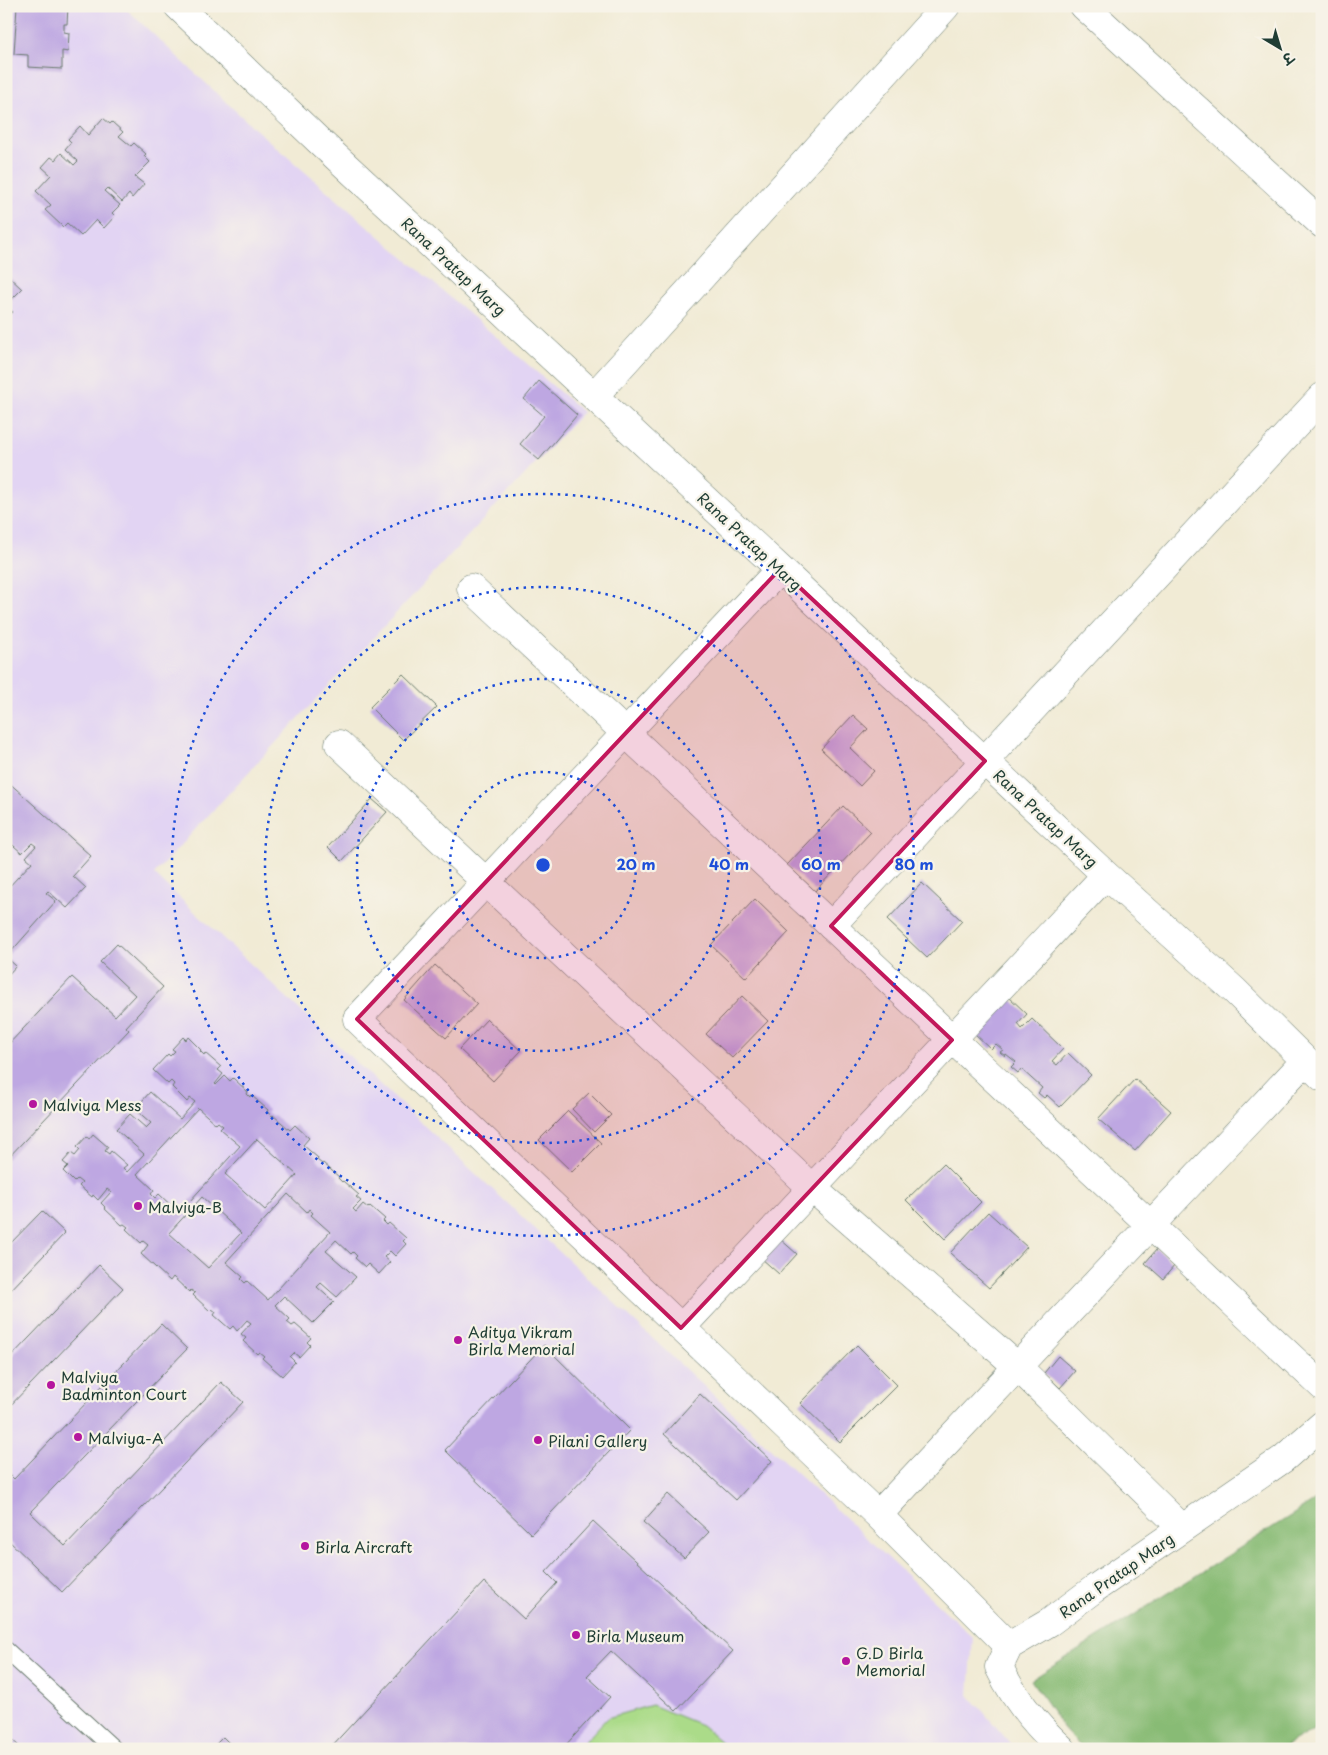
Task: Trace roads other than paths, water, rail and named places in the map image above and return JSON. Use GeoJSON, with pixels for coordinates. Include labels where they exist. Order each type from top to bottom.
{"type":"FeatureCollection","features":[{"type":"Feature","properties":{"kind":"street","name":"Rana Pratap Marg"},"geometry":{"type":"LineString","coordinates":[[178,6],[1106,875],[1235,991],[1313,1069]]}},
{"type":"Feature","properties":{"kind":"street"},"geometry":{"type":"LineString","coordinates":[[594,396],[946,6]]}},
{"type":"Feature","properties":{"kind":"street"},"geometry":{"type":"LineString","coordinates":[[1084,6],[1322,224]]}},
{"type":"Feature","properties":{"kind":"street"},"geometry":{"type":"LineString","coordinates":[[831,926],[1322,397]]}},
{"type":"Feature","properties":{"kind":"street"},"geometry":{"type":"LineString","coordinates":[[780,569],[357,1019],[878,1515],[1009,1646],[1000,1666],[1007,1683],[1046,1734],[1062,1749]]}},
{"type":"Feature","properties":{"kind":"street"},"geometry":{"type":"LineString","coordinates":[[471,588],[1322,1386]]}},
{"type":"Feature","properties":{"kind":"street"},"geometry":{"type":"LineString","coordinates":[[339,744],[812,1188],[1018,1366],[1182,1528]]}},
{"type":"Feature","properties":{"kind":"street"},"geometry":{"type":"LineString","coordinates":[[681,1328],[1106,875]]}},
{"type":"Feature","properties":{"kind":"street"},"geometry":{"type":"LineString","coordinates":[[878,1515],[1150,1226],[1313,1069]]}},
{"type":"Feature","properties":{"kind":"street","name":"Rana Pratap Marg"},"geometry":{"type":"LineString","coordinates":[[1009,1646],[1050,1622],[1094,1588],[1283,1459],[1322,1425]]}},
{"type":"Feature","properties":{"kind":"lane"},"geometry":{"type":"LineString","coordinates":[[6,1650],[114,1749]]}},
{"type":"Feature","properties":{"kind":"place","name":"Malviya Mess"},"geometry":{"type":"Point","coordinates":[33,1104]}},
{"type":"Feature","properties":{"kind":"place","name":"Malviya-B"},"geometry":{"type":"Point","coordinates":[138,1206]}},
{"type":"Feature","properties":{"kind":"place","name":"Aditya Vikram Birla Memorial"},"geometry":{"type":"Point","coordinates":[458,1340]}},
{"type":"Feature","properties":{"kind":"place","name":"Malviya Badminton Court"},"geometry":{"type":"Point","coordinates":[51,1385]}},
{"type":"Feature","properties":{"kind":"place","name":"Malviya-A"},"geometry":{"type":"Point","coordinates":[78,1437]}},
{"type":"Feature","properties":{"kind":"place","name":"Pilani Gallery"},"geometry":{"type":"Point","coordinates":[538,1440]}},
{"type":"Feature","properties":{"kind":"place","name":"Birla Aircraft"},"geometry":{"type":"Point","coordinates":[305,1546]}},
{"type":"Feature","properties":{"kind":"place","name":"Birla Museum"},"geometry":{"type":"Point","coordinates":[576,1635]}},
{"type":"Feature","properties":{"kind":"place","name":"G.D Birla Memorial"},"geometry":{"type":"Point","coordinates":[846,1661]}}]}
